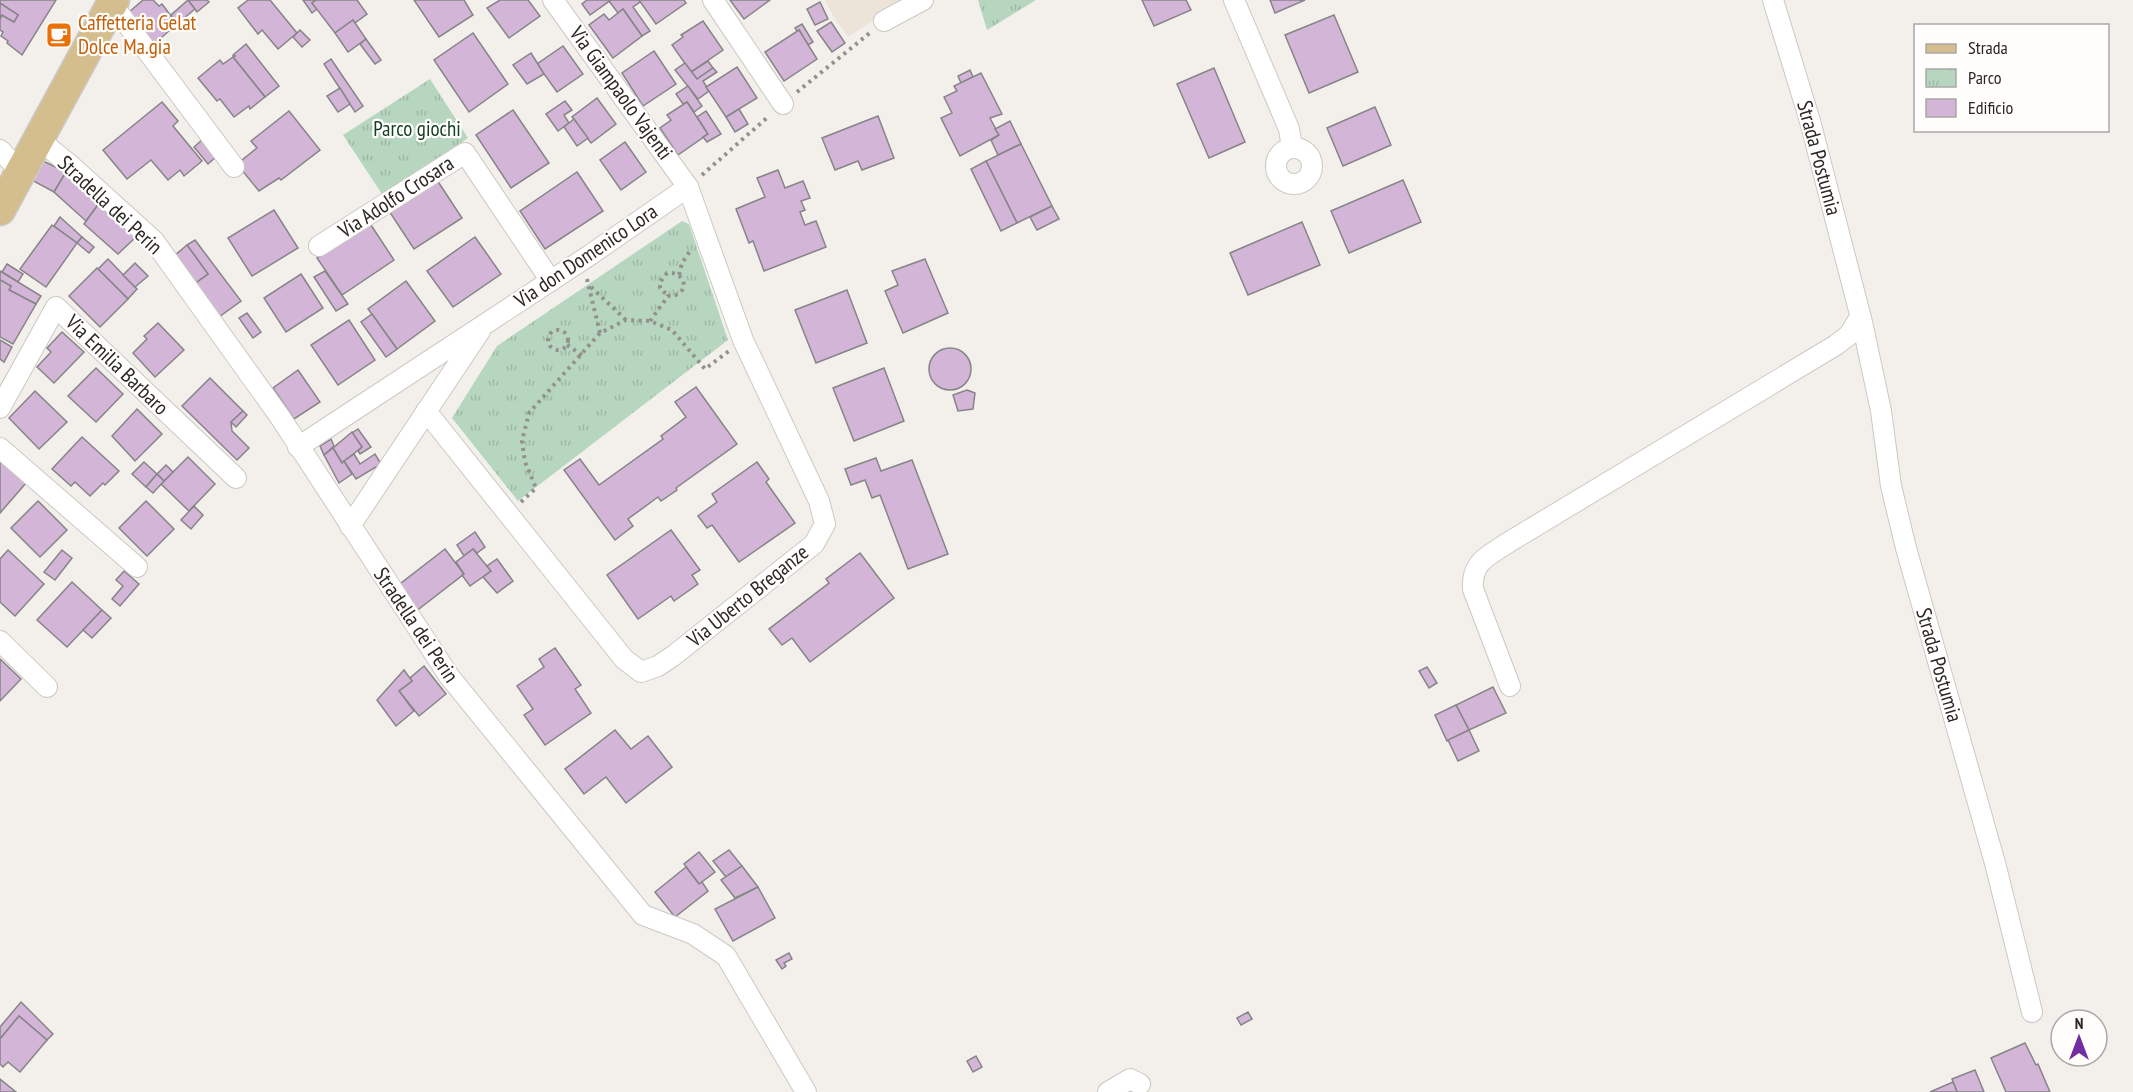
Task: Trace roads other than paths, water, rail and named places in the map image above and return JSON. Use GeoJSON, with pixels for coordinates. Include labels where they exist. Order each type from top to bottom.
{"type":"FeatureCollection","features":[{"type":"Feature","properties":{"kind":"main road"},"geometry":{"type":"LineString","coordinates":[[0,210],[113,2]]}},
{"type":"Feature","properties":{"kind":"street","name":"Via Giampaolo Vajenti"},"geometry":{"type":"LineString","coordinates":[[553,0],[688,187]]}},
{"type":"Feature","properties":{"kind":"street"},"geometry":{"type":"LineString","coordinates":[[713,0],[783,104]]}},
{"type":"Feature","properties":{"kind":"street"},"geometry":{"type":"LineString","coordinates":[[884,21],[923,0]]}},
{"type":"Feature","properties":{"kind":"street"},"geometry":{"type":"LineString","coordinates":[[1234,0],[1289,129],[1292,147]]}},
{"type":"Feature","properties":{"kind":"street","name":"Strada Postumia"},"geometry":{"type":"LineString","coordinates":[[1773,0],[1810,122],[1860,316],[1881,411],[1891,486],[1995,863],[2031,1011]]}},
{"type":"Feature","properties":{"kind":"street"},"geometry":{"type":"LineString","coordinates":[[113,2],[234,167]]}},
{"type":"Feature","properties":{"kind":"street","name":"Stradella dei Perin"},"geometry":{"type":"LineString","coordinates":[[38,139],[154,241],[280,417],[449,676],[643,915],[693,934],[726,956],[806,1092]]}},
{"type":"Feature","properties":{"kind":"street"},"geometry":{"type":"LineString","coordinates":[[0,150],[20,171]]}},
{"type":"Feature","properties":{"kind":"street","name":"Via Adolfo Crosara"},"geometry":{"type":"LineString","coordinates":[[319,246],[465,153],[551,281]]}},
{"type":"Feature","properties":{"kind":"street","name":"Via don Domenico Lora"},"geometry":{"type":"LineString","coordinates":[[298,447],[484,326],[688,187]]}},
{"type":"Feature","properties":{"kind":"street","name":"Via Uberto Breganze"},"geometry":{"type":"LineString","coordinates":[[426,411],[624,659],[641,672],[658,666],[673,656],[814,544],[825,524],[819,501],[743,340],[688,187]]}},
{"type":"Feature","properties":{"kind":"street","name":"Via Emilia Barbaro"},"geometry":{"type":"LineString","coordinates":[[0,408],[56,307],[236,478]]}},
{"type":"Feature","properties":{"kind":"street"},"geometry":{"type":"LineString","coordinates":[[1510,686],[1473,590],[1472,578],[1479,562],[1836,345],[1849,335],[1860,316]]}},
{"type":"Feature","properties":{"kind":"street","name":"Via don Domenico Lora"},"geometry":{"type":"LineString","coordinates":[[350,526],[484,326]]}},
{"type":"Feature","properties":{"kind":"street"},"geometry":{"type":"LineString","coordinates":[[0,448],[137,567]]}},
{"type":"Feature","properties":{"kind":"street"},"geometry":{"type":"LineString","coordinates":[[0,642],[47,687]]}},
{"type":"Feature","properties":{"kind":"street"},"geometry":{"type":"LineString","coordinates":[[1108,1092],[1130,1079],[1140,1084]]}},
{"type":"Feature","properties":{"kind":"place","name":"Caffetteria Gelat Dolce Ma.gia"},"geometry":{"type":"Point","coordinates":[59,35]}},
{"type":"Feature","properties":{"kind":"park label","name":"Parco giochi"},"geometry":{"type":"Point","coordinates":[417,129]}}]}
